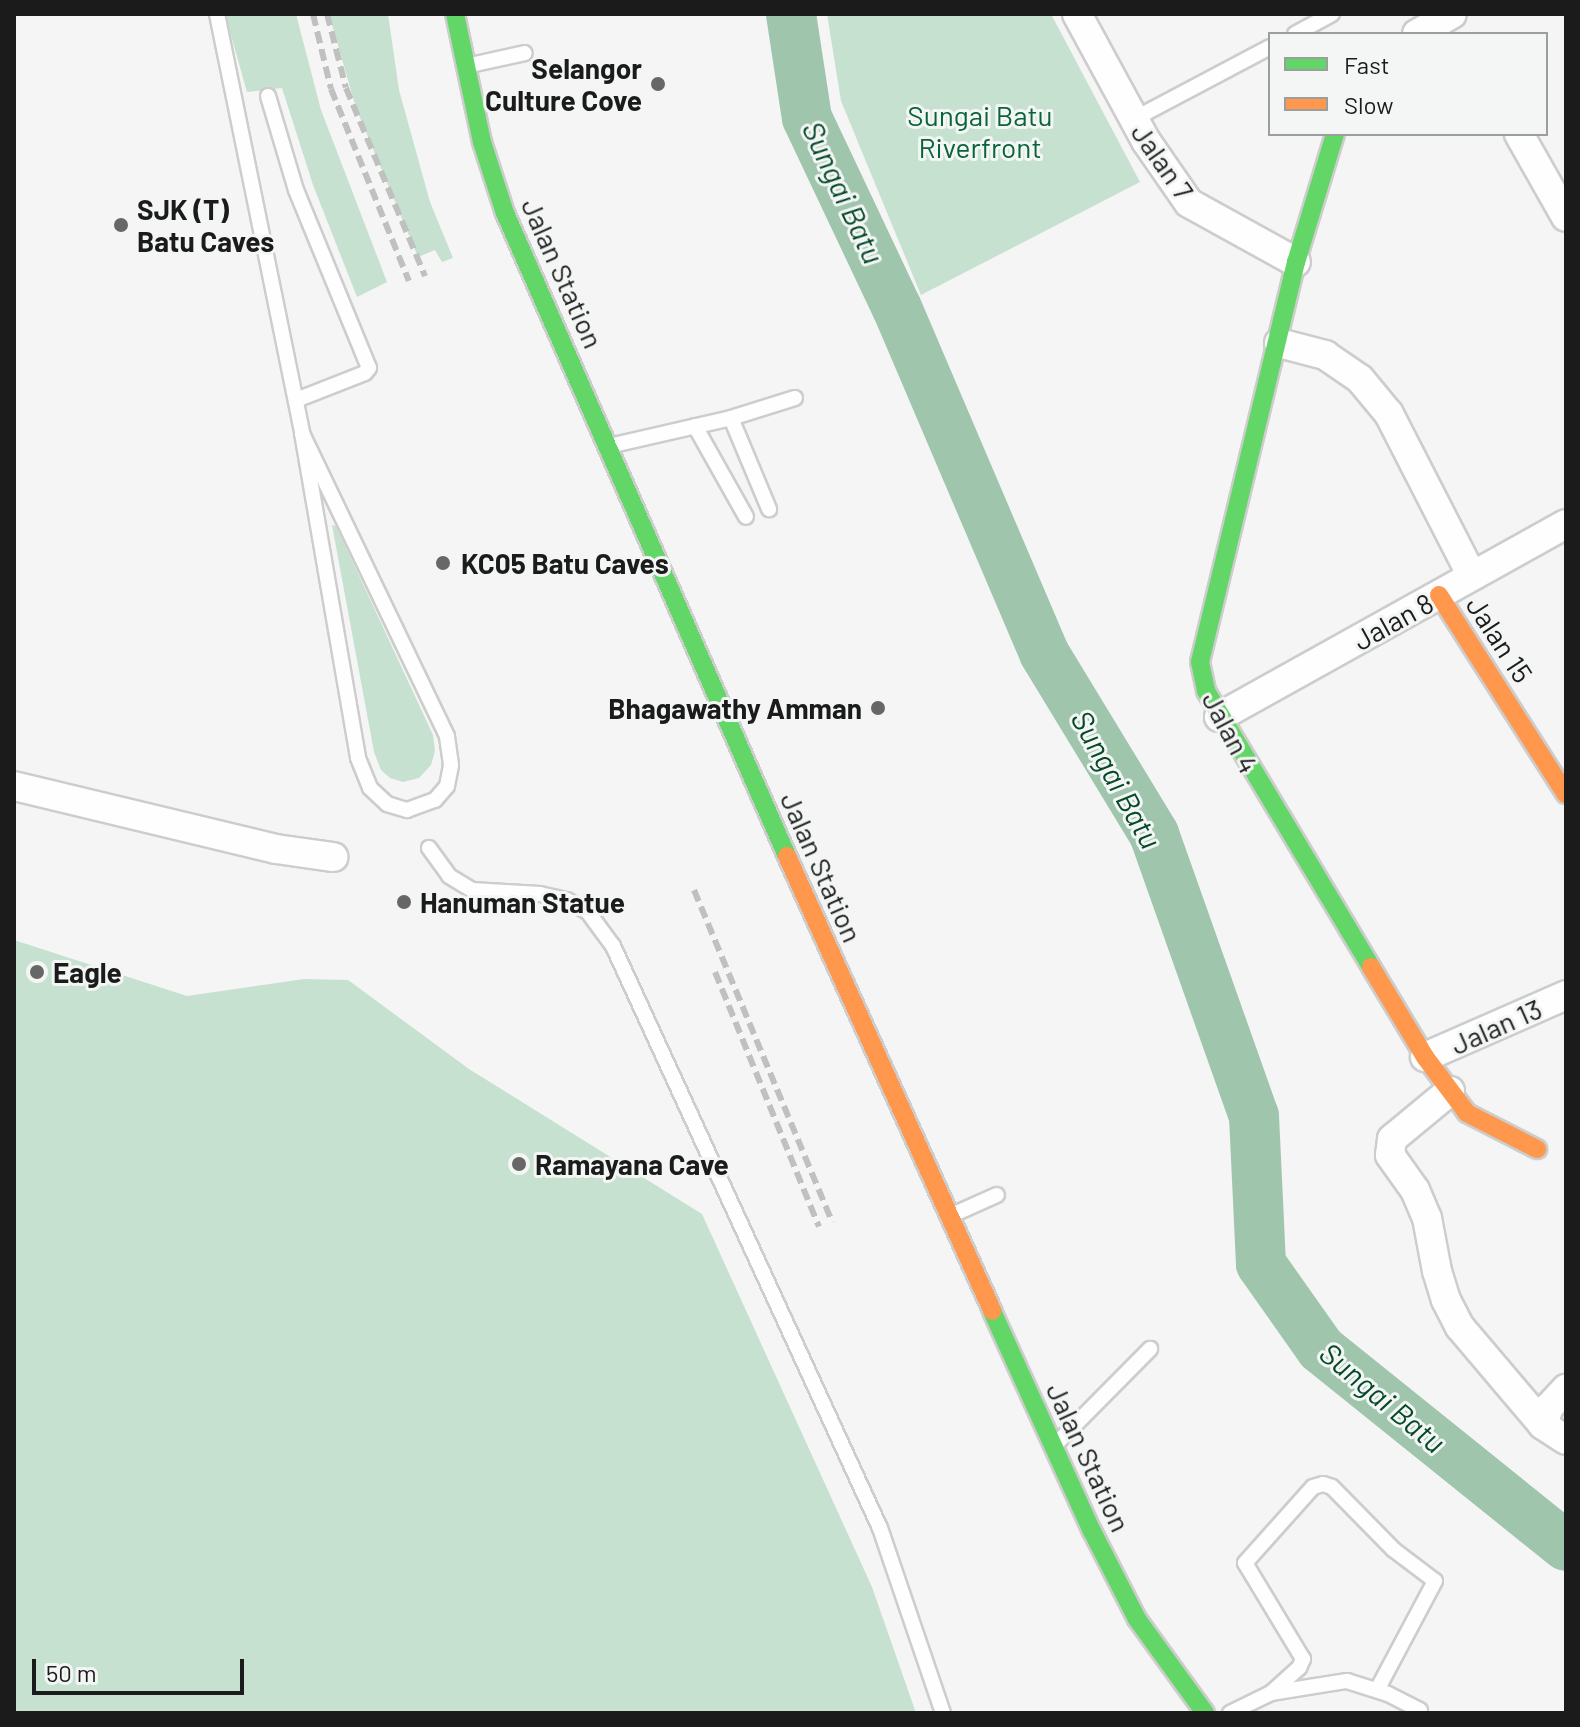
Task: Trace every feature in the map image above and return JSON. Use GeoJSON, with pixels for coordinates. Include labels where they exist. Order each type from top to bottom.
{"type":"FeatureCollection","features":[{"type":"Feature","properties":{"kind":"street","name":"Jalan Station"},"geometry":{"type":"LineString","coordinates":[[455,14],[496,192],[948,1217],[1053,1447],[1137,1619],[1205,1713]]}},
{"type":"Feature","properties":{"kind":"street","name":"Jalan 7"},"geometry":{"type":"LineString","coordinates":[[1077,14],[1134,119],[1189,203],[1296,262]]}},
{"type":"Feature","properties":{"kind":"street"},"geometry":{"type":"LineString","coordinates":[[1420,32],[1452,14],[1462,32]]}},
{"type":"Feature","properties":{"kind":"street","name":"Jalan 4"},"geometry":{"type":"LineString","coordinates":[[1334,136],[1296,262],[1200,662],[1206,691],[1219,717],[1425,1057],[1467,1113],[1537,1149]]}},
{"type":"Feature","properties":{"kind":"street"},"geometry":{"type":"LineString","coordinates":[[1520,136],[1566,217]]}},
{"type":"Feature","properties":{"kind":"street"},"geometry":{"type":"LineString","coordinates":[[1279,343],[1325,355],[1360,379],[1370,391],[1389,414],[1472,576]]}},
{"type":"Feature","properties":{"kind":"street","name":"Jalan 8"},"geometry":{"type":"LineString","coordinates":[[1219,717],[1566,524]]}},
{"type":"Feature","properties":{"kind":"street","name":"Jalan 15"},"geometry":{"type":"LineString","coordinates":[[1439,595],[1566,794]]}},
{"type":"Feature","properties":{"kind":"street"},"geometry":{"type":"LineString","coordinates":[[14,786],[276,849],[333,857]]}},
{"type":"Feature","properties":{"kind":"street","name":"Jalan 13"},"geometry":{"type":"LineString","coordinates":[[1425,1057],[1566,995]]}},
{"type":"Feature","properties":{"kind":"street"},"geometry":{"type":"LineString","coordinates":[[1450,1091],[1392,1139],[1390,1155],[1415,1190],[1427,1218],[1437,1271],[1460,1327],[1555,1433]]}},
{"type":"Feature","properties":{"kind":"street"},"geometry":{"type":"LineString","coordinates":[[1555,1433],[1549,1407],[1566,1389]]}},
{"type":"Feature","properties":{"kind":"lane"},"geometry":{"type":"LineString","coordinates":[[217,14],[296,400],[358,758],[370,788],[387,804],[410,816],[435,800],[447,786],[451,765],[447,736],[302,433]]}},
{"type":"Feature","properties":{"kind":"lane"},"geometry":{"type":"LineString","coordinates":[[1299,32],[1332,14]]}},
{"type":"Feature","properties":{"kind":"lane"},"geometry":{"type":"LineString","coordinates":[[1134,119],[1268,48]]}},
{"type":"Feature","properties":{"kind":"lane"},"geometry":{"type":"LineString","coordinates":[[466,66],[525,53]]}},
{"type":"Feature","properties":{"kind":"lane"},"geometry":{"type":"LineString","coordinates":[[268,96],[296,190],[369,368],[365,373],[296,400]]}},
{"type":"Feature","properties":{"kind":"lane"},"geometry":{"type":"LineString","coordinates":[[609,446],[731,418],[795,398]]}},
{"type":"Feature","properties":{"kind":"lane"},"geometry":{"type":"LineString","coordinates":[[731,418],[769,509]]}},
{"type":"Feature","properties":{"kind":"lane"},"geometry":{"type":"LineString","coordinates":[[695,426],[746,517]]}},
{"type":"Feature","properties":{"kind":"lane"},"geometry":{"type":"LineString","coordinates":[[429,848],[449,876],[472,890],[540,894],[567,900],[588,912],[613,946],[880,1528],[943,1713]]}},
{"type":"Feature","properties":{"kind":"lane"},"geometry":{"type":"LineString","coordinates":[[948,1217],[997,1195]]}},
{"type":"Feature","properties":{"kind":"lane"},"geometry":{"type":"LineString","coordinates":[[1053,1447],[1150,1349]]}},
{"type":"Feature","properties":{"kind":"lane"},"geometry":{"type":"LineString","coordinates":[[1230,1713],[1271,1693],[1299,1668],[1303,1659],[1245,1563],[1313,1487],[1323,1484],[1332,1487],[1394,1550],[1435,1581],[1377,1690]]}},
{"type":"Feature","properties":{"kind":"lane"},"geometry":{"type":"LineString","coordinates":[[1271,1693],[1347,1681],[1377,1690],[1420,1710]]}},
{"type":"Feature","properties":{"kind":"green space"},"geometry":{"type":"Polygon","coordinates":[[[225,14],[296,14],[321,110],[387,282],[357,297],[313,185],[282,88],[247,92],[225,14]]]}},
{"type":"Feature","properties":{"kind":"green space"},"geometry":{"type":"Polygon","coordinates":[[[329,14],[388,14],[399,90],[430,202],[453,258],[442,262],[435,250],[418,257],[356,108],[329,14]]]}},
{"type":"Feature","properties":{"kind":"green space","name":"Sungai Batu Riverfront"},"geometry":{"type":"Polygon","coordinates":[[[827,14],[1051,14],[1140,182],[921,295],[841,101],[827,14]]]}},
{"type":"Feature","properties":{"kind":"green space"},"geometry":{"type":"Polygon","coordinates":[[[332,525],[336,526],[433,735],[435,751],[431,765],[419,778],[403,782],[390,778],[381,770],[374,752],[332,525]]]}},
{"type":"Feature","properties":{"kind":"green space"},"geometry":{"type":"Polygon","coordinates":[[[14,940],[187,996],[304,979],[348,980],[469,1069],[702,1214],[872,1587],[916,1713],[14,1713],[14,940]]]}},
{"type":"Feature","properties":{"kind":"waterway","name":"Sungai Batu"},"geometry":{"type":"LineString","coordinates":[[791,14],[807,118],[897,308],[1044,653],[1154,834],[1254,1116],[1261,1264],[1321,1349],[1566,1546]]}},
{"type":"Feature","properties":{"kind":"railway"},"geometry":{"type":"LineString","coordinates":[[313,14],[331,89],[409,281]]}},
{"type":"Feature","properties":{"kind":"railway"},"geometry":{"type":"LineString","coordinates":[[327,14],[346,88],[425,276]]}},
{"type":"Feature","properties":{"kind":"railway"},"geometry":{"type":"LineString","coordinates":[[694,890],[832,1222]]}},
{"type":"Feature","properties":{"kind":"railway"},"geometry":{"type":"LineString","coordinates":[[715,972],[819,1227]]}},
{"type":"Feature","properties":{"kind":"traffic: fast"},"geometry":{"type":"LineString","coordinates":[[455,14],[482,142],[505,213],[787,856]]}},
{"type":"Feature","properties":{"kind":"traffic: fast"},"geometry":{"type":"LineString","coordinates":[[1334,136],[1296,262],[1200,662],[1206,691],[1371,967]]}},
{"type":"Feature","properties":{"kind":"traffic: fast"},"geometry":{"type":"LineString","coordinates":[[992,1311],[1092,1531],[1137,1619],[1205,1713]]}},
{"type":"Feature","properties":{"kind":"traffic: slow"},"geometry":{"type":"LineString","coordinates":[[1439,595],[1566,794]]}},
{"type":"Feature","properties":{"kind":"traffic: slow"},"geometry":{"type":"LineString","coordinates":[[787,856],[992,1311]]}},
{"type":"Feature","properties":{"kind":"traffic: slow"},"geometry":{"type":"LineString","coordinates":[[1371,967],[1425,1057],[1467,1113],[1537,1149]]}},
{"type":"Feature","properties":{"kind":"place","name":"Selangor Culture Cove"},"geometry":{"type":"Point","coordinates":[658,84]}},
{"type":"Feature","properties":{"kind":"place","name":"SJK (T) Batu Caves"},"geometry":{"type":"Point","coordinates":[121,225]}},
{"type":"Feature","properties":{"kind":"place","name":"KC05 Batu Caves"},"geometry":{"type":"Point","coordinates":[443,563]}},
{"type":"Feature","properties":{"kind":"place","name":"Bhagawathy Amman"},"geometry":{"type":"Point","coordinates":[878,708]}},
{"type":"Feature","properties":{"kind":"place","name":"Hanuman Statue"},"geometry":{"type":"Point","coordinates":[404,902]}},
{"type":"Feature","properties":{"kind":"place","name":"Eagle"},"geometry":{"type":"Point","coordinates":[37,972]}},
{"type":"Feature","properties":{"kind":"place","name":"Ramayana Cave"},"geometry":{"type":"Point","coordinates":[519,1164]}}]}
